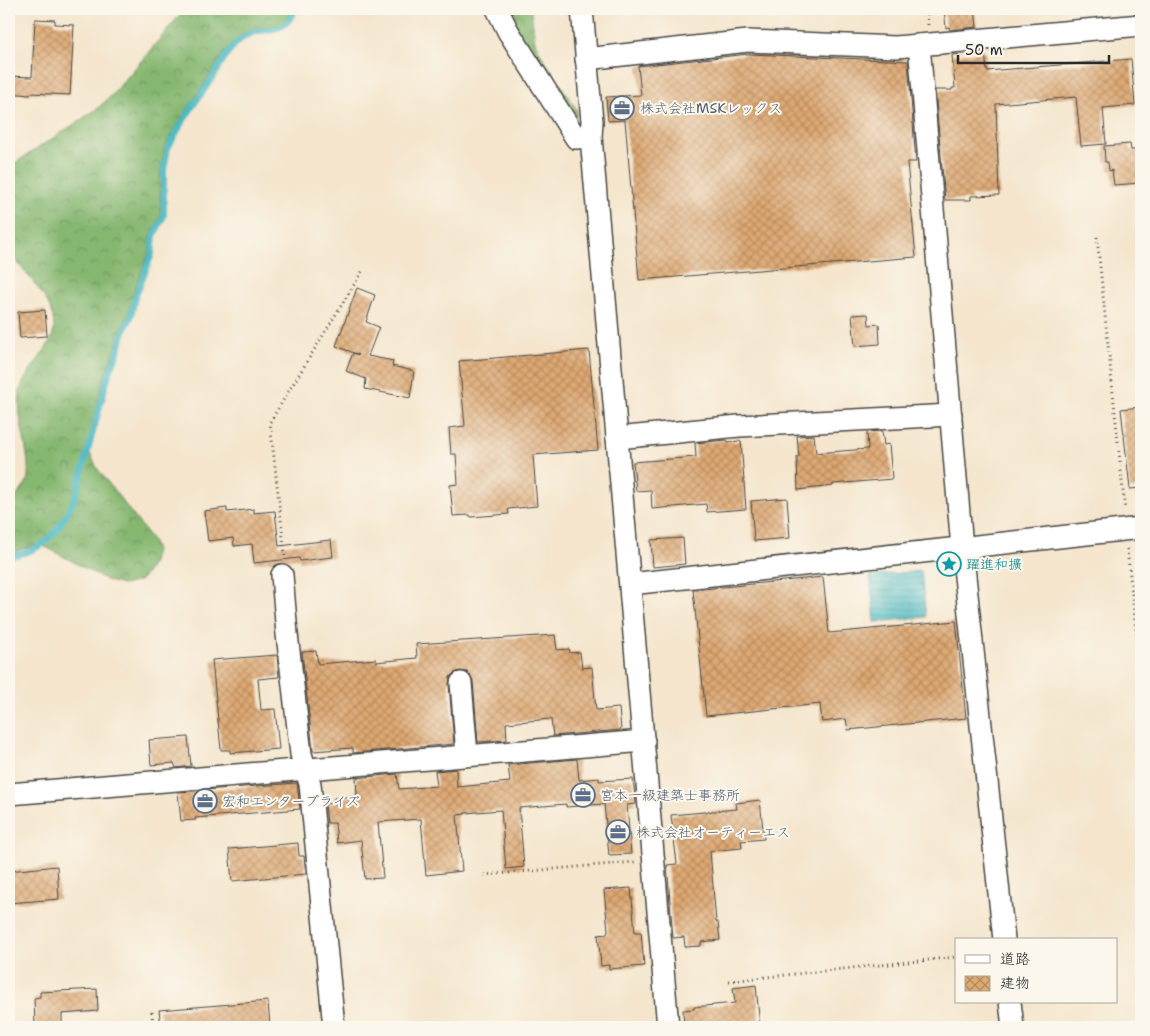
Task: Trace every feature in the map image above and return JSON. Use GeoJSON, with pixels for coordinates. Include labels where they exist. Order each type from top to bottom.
{"type":"FeatureCollection","features":[{"type":"Feature","properties":{"kind":"street"},"geometry":{"type":"LineString","coordinates":[[497,9],[508,31],[576,138],[591,137]]}},
{"type":"Feature","properties":{"kind":"street"},"geometry":{"type":"LineString","coordinates":[[582,9],[592,121],[591,137],[668,1027]]}},
{"type":"Feature","properties":{"kind":"street"},"geometry":{"type":"LineString","coordinates":[[586,59],[748,40],[896,47],[1141,25]]}},
{"type":"Feature","properties":{"kind":"street"},"geometry":{"type":"LineString","coordinates":[[919,45],[962,548],[1004,938]]}},
{"type":"Feature","properties":{"kind":"street"},"geometry":{"type":"LineString","coordinates":[[617,438],[739,426],[951,415]]}},
{"type":"Feature","properties":{"kind":"street"},"geometry":{"type":"LineString","coordinates":[[630,584],[1131,529]]}},
{"type":"Feature","properties":{"kind":"street"},"geometry":{"type":"LineString","coordinates":[[282,575],[301,754],[310,784],[334,1027]]}},
{"type":"Feature","properties":{"kind":"street"},"geometry":{"type":"LineString","coordinates":[[461,683],[467,756]]}},
{"type":"Feature","properties":{"kind":"street"},"geometry":{"type":"LineString","coordinates":[[9,794],[644,741]]}},
{"type":"Feature","properties":{"kind":"street"},"geometry":{"type":"LineString","coordinates":[[1010,1004],[1013,1027]]}},
{"type":"Feature","properties":{"kind":"path"},"geometry":{"type":"LineString","coordinates":[[1097,237],[1131,529],[1141,675]]}},
{"type":"Feature","properties":{"kind":"path"},"geometry":{"type":"LineString","coordinates":[[282,575],[286,567],[270,422],[363,270]]}},
{"type":"Feature","properties":{"kind":"path"},"geometry":{"type":"LineString","coordinates":[[484,875],[654,861]]}},
{"type":"Feature","properties":{"kind":"path"},"geometry":{"type":"LineString","coordinates":[[729,981],[955,958]]}},
{"type":"Feature","properties":{"kind":"path"},"geometry":{"type":"LineString","coordinates":[[152,1012],[153,1027]]}},
{"type":"Feature","properties":{"kind":"green space"},"geometry":{"type":"Polygon","coordinates":[[[185,9],[292,9],[286,20],[281,24],[244,33],[226,50],[165,147],[160,179],[161,215],[151,236],[149,253],[105,376],[90,435],[89,451],[97,468],[152,540],[156,551],[153,562],[145,575],[139,581],[123,585],[108,581],[46,547],[38,545],[9,553],[9,507],[13,499],[23,489],[28,475],[27,454],[19,409],[21,388],[53,336],[54,329],[53,317],[44,297],[10,250],[8,224],[9,167],[97,109],[113,94],[185,9]]]}},
{"type":"Feature","properties":{"kind":"green space"},"geometry":{"type":"Polygon","coordinates":[[[505,9],[531,9],[535,42],[577,110],[576,116],[573,116],[505,9]]]}},
{"type":"Feature","properties":{"kind":"water"},"geometry":{"type":"Polygon","coordinates":[[[921,571],[926,617],[875,622],[870,576],[921,571]]]}},
{"type":"Feature","properties":{"kind":"building"},"geometry":{"type":"Polygon","coordinates":[[[944,9],[975,9],[977,27],[950,30],[949,27],[946,28],[944,9]]]}},
{"type":"Feature","properties":{"kind":"building"},"geometry":{"type":"Polygon","coordinates":[[[35,19],[55,20],[55,24],[74,25],[70,95],[9,93],[9,76],[32,77],[35,19]]]}},
{"type":"Feature","properties":{"kind":"building"},"geometry":{"type":"Polygon","coordinates":[[[985,52],[987,71],[1131,59],[1135,105],[1103,108],[1106,144],[1081,146],[1076,97],[996,104],[999,195],[971,196],[971,200],[945,200],[935,90],[952,90],[952,88],[955,88],[952,55],[985,52]]]}},
{"type":"Feature","properties":{"kind":"building"},"geometry":{"type":"Polygon","coordinates":[[[749,54],[908,61],[916,162],[907,162],[916,257],[639,280],[625,120],[608,121],[606,97],[641,95],[638,66],[749,54]]]}},
{"type":"Feature","properties":{"kind":"building"},"geometry":{"type":"Polygon","coordinates":[[[1130,144],[1131,150],[1141,150],[1141,183],[1114,185],[1112,170],[1109,171],[1108,162],[1105,162],[1104,146],[1130,144]]]}},
{"type":"Feature","properties":{"kind":"building"},"geometry":{"type":"Polygon","coordinates":[[[357,288],[375,295],[366,322],[379,327],[368,356],[393,361],[392,366],[414,371],[410,398],[365,389],[366,379],[346,371],[353,353],[359,355],[336,346],[357,288]]]}},
{"type":"Feature","properties":{"kind":"building"},"geometry":{"type":"Polygon","coordinates":[[[45,310],[47,336],[20,338],[18,312],[45,310]]]}},
{"type":"Feature","properties":{"kind":"building"},"geometry":{"type":"Polygon","coordinates":[[[868,314],[869,325],[879,324],[880,344],[855,346],[852,315],[868,314]]]}},
{"type":"Feature","properties":{"kind":"building"},"geometry":{"type":"Polygon","coordinates":[[[589,350],[598,450],[533,455],[537,506],[508,509],[509,514],[471,517],[470,515],[453,516],[450,485],[458,484],[456,454],[451,454],[449,428],[465,426],[459,361],[589,350]]]}},
{"type":"Feature","properties":{"kind":"building"},"geometry":{"type":"Polygon","coordinates":[[[1141,407],[1141,488],[1130,489],[1121,409],[1141,407]]]}},
{"type":"Feature","properties":{"kind":"building"},"geometry":{"type":"Polygon","coordinates":[[[882,431],[884,445],[889,444],[892,479],[833,484],[833,486],[798,490],[797,457],[799,457],[797,436],[814,435],[816,453],[868,449],[867,432],[882,431]]]}},
{"type":"Feature","properties":{"kind":"building"},"geometry":{"type":"Polygon","coordinates":[[[727,440],[727,442],[741,441],[746,509],[707,512],[706,504],[652,509],[651,490],[636,491],[633,462],[696,457],[695,443],[727,440]]]}},
{"type":"Feature","properties":{"kind":"building"},"geometry":{"type":"Polygon","coordinates":[[[787,498],[790,538],[754,541],[751,501],[787,498]]]}},
{"type":"Feature","properties":{"kind":"building"},"geometry":{"type":"Polygon","coordinates":[[[227,508],[227,512],[254,509],[254,513],[275,511],[279,546],[331,540],[333,557],[300,561],[299,558],[254,563],[252,544],[234,546],[233,538],[208,541],[204,511],[227,508]]]}},
{"type":"Feature","properties":{"kind":"building"},"geometry":{"type":"Polygon","coordinates":[[[683,538],[685,564],[653,567],[651,540],[683,538]]]}},
{"type":"Feature","properties":{"kind":"building"},"geometry":{"type":"Polygon","coordinates":[[[823,577],[829,633],[956,621],[966,718],[848,730],[846,719],[822,722],[820,704],[706,716],[693,590],[823,577]]]}},
{"type":"Feature","properties":{"kind":"building"},"geometry":{"type":"Polygon","coordinates":[[[555,635],[557,650],[569,649],[570,653],[580,652],[582,668],[592,667],[596,710],[619,708],[621,730],[553,736],[551,719],[506,723],[507,740],[478,742],[473,681],[467,672],[460,671],[450,677],[449,684],[454,744],[353,753],[353,748],[313,751],[302,652],[316,651],[318,664],[376,659],[376,662],[417,658],[416,644],[555,635]]]}},
{"type":"Feature","properties":{"kind":"building"},"geometry":{"type":"Polygon","coordinates":[[[277,655],[279,677],[258,679],[261,710],[275,709],[279,749],[230,753],[230,750],[221,750],[212,660],[277,655]]]}},
{"type":"Feature","properties":{"kind":"building"},"geometry":{"type":"Polygon","coordinates":[[[188,737],[191,766],[176,768],[174,763],[151,765],[149,740],[188,737]]]}},
{"type":"Feature","properties":{"kind":"building"},"geometry":{"type":"Polygon","coordinates":[[[577,759],[579,780],[599,778],[599,781],[633,779],[636,804],[627,805],[631,854],[609,855],[604,804],[566,807],[566,804],[519,808],[524,867],[506,869],[501,810],[465,813],[457,815],[462,871],[426,875],[421,819],[378,822],[383,878],[365,879],[361,840],[337,843],[335,823],[327,823],[325,804],[335,803],[334,798],[357,796],[356,778],[397,774],[399,789],[437,786],[435,771],[456,769],[457,787],[510,782],[508,765],[577,759]]]}},
{"type":"Feature","properties":{"kind":"building"},"geometry":{"type":"Polygon","coordinates":[[[297,783],[300,809],[195,818],[196,820],[181,821],[178,792],[297,783]]]}},
{"type":"Feature","properties":{"kind":"building"},"geometry":{"type":"Polygon","coordinates":[[[760,800],[764,839],[741,841],[742,848],[710,851],[716,922],[718,922],[720,940],[701,942],[701,946],[685,947],[684,937],[673,938],[667,865],[677,864],[671,815],[737,809],[736,803],[760,800]]]}},
{"type":"Feature","properties":{"kind":"building"},"geometry":{"type":"Polygon","coordinates":[[[298,843],[299,856],[304,856],[306,874],[232,881],[229,849],[298,843]]]}},
{"type":"Feature","properties":{"kind":"building"},"geometry":{"type":"Polygon","coordinates":[[[57,866],[59,899],[9,903],[9,871],[57,866]]]}},
{"type":"Feature","properties":{"kind":"building"},"geometry":{"type":"Polygon","coordinates":[[[631,888],[635,932],[641,932],[644,966],[609,969],[609,965],[601,966],[598,935],[607,934],[608,930],[604,890],[631,888]]]}},
{"type":"Feature","properties":{"kind":"building"},"geometry":{"type":"Polygon","coordinates":[[[756,985],[760,1027],[684,1027],[683,1010],[694,1009],[694,1007],[735,1003],[733,988],[756,985]]]}},
{"type":"Feature","properties":{"kind":"building"},"geometry":{"type":"Polygon","coordinates":[[[97,989],[98,1011],[62,1014],[62,1027],[35,1027],[34,998],[40,997],[40,992],[97,989]]]}},
{"type":"Feature","properties":{"kind":"building"},"geometry":{"type":"Polygon","coordinates":[[[268,1001],[270,1027],[161,1027],[159,1010],[268,1001]]]}},
{"type":"Feature","properties":{"kind":"waterway"},"geometry":{"type":"LineString","coordinates":[[9,556],[34,550],[52,536],[65,517],[76,495],[108,377],[152,254],[154,236],[164,216],[164,169],[168,148],[186,116],[234,46],[252,33],[279,28],[290,19],[296,9]]}},
{"type":"Feature","properties":{"kind":"place","name":"株式会社MSKレックス"},"geometry":{"type":"Point","coordinates":[622,108]}},
{"type":"Feature","properties":{"kind":"place","name":"躍進和擴"},"geometry":{"type":"Point","coordinates":[949,564]}},
{"type":"Feature","properties":{"kind":"place","name":"宮本一級建築士事務所"},"geometry":{"type":"Point","coordinates":[583,795]}},
{"type":"Feature","properties":{"kind":"place","name":"宏和エンタープライズ"},"geometry":{"type":"Point","coordinates":[205,801]}},
{"type":"Feature","properties":{"kind":"place","name":"株式会社オーティーエス"},"geometry":{"type":"Point","coordinates":[618,832]}}]}
